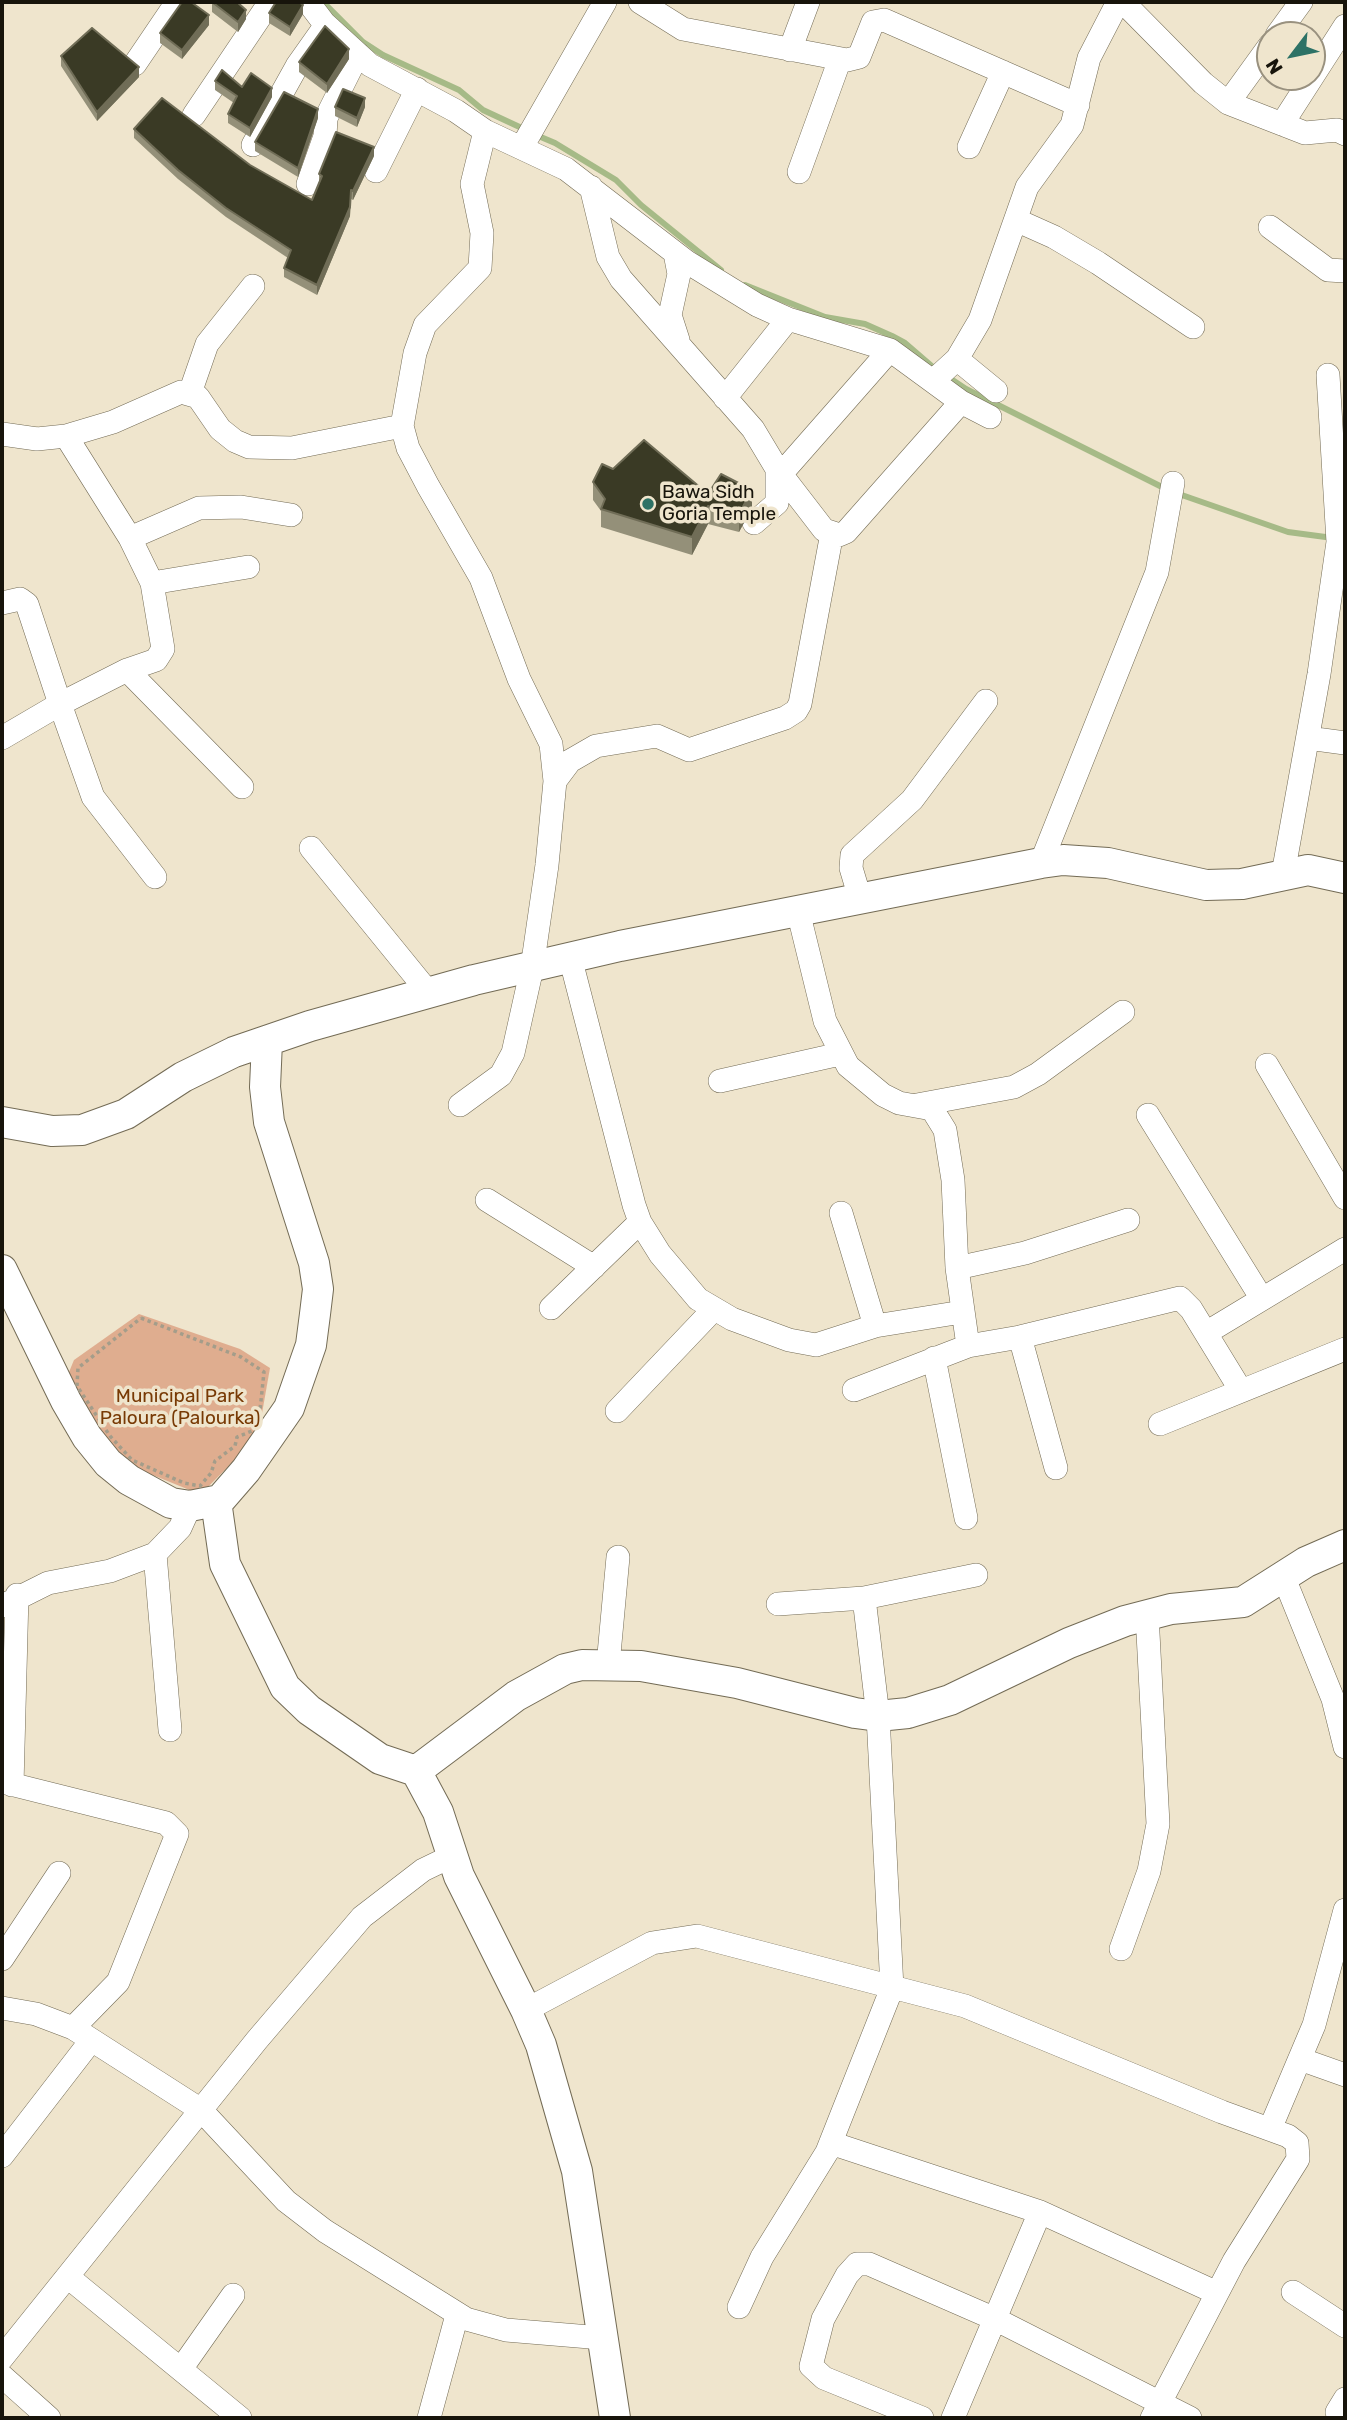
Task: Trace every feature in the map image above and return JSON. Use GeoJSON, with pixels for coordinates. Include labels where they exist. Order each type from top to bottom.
{"type":"FeatureCollection","features":[{"type":"Feature","properties":{"kind":"street"},"geometry":{"type":"LineString","coordinates":[[135,64],[177,2]]}},
{"type":"Feature","properties":{"kind":"street"},"geometry":{"type":"LineString","coordinates":[[194,115],[270,2]]}},
{"type":"Feature","properties":{"kind":"street"},"geometry":{"type":"LineString","coordinates":[[308,2],[326,25],[380,71],[417,89],[485,131],[528,137],[675,253],[757,304],[788,319],[890,350],[996,391]]}},
{"type":"Feature","properties":{"kind":"street"},"geometry":{"type":"LineString","coordinates":[[528,137],[605,2]]}},
{"type":"Feature","properties":{"kind":"street"},"geometry":{"type":"LineString","coordinates":[[640,2],[683,29],[853,60],[859,57],[873,22],[884,20],[1078,105]]}},
{"type":"Feature","properties":{"kind":"street"},"geometry":{"type":"LineString","coordinates":[[790,50],[808,2]]}},
{"type":"Feature","properties":{"kind":"street"},"geometry":{"type":"LineString","coordinates":[[945,370],[985,309],[1036,171],[1065,136],[1078,105],[1089,58],[1121,2],[1203,83],[1228,103],[1305,133],[1337,130],[1345,134]]}},
{"type":"Feature","properties":{"kind":"street"},"geometry":{"type":"LineString","coordinates":[[1288,21],[1301,2]]}},
{"type":"Feature","properties":{"kind":"street"},"geometry":{"type":"LineString","coordinates":[[253,145],[297,66],[326,25]]}},
{"type":"Feature","properties":{"kind":"street"},"geometry":{"type":"LineString","coordinates":[[1282,124],[1345,26]]}},
{"type":"Feature","properties":{"kind":"street"},"geometry":{"type":"LineString","coordinates":[[308,184],[325,136],[326,118],[358,54]]}},
{"type":"Feature","properties":{"kind":"street"},"geometry":{"type":"LineString","coordinates":[[799,172],[840,59]]}},
{"type":"Feature","properties":{"kind":"street"},"geometry":{"type":"LineString","coordinates":[[1228,103],[1256,64]]}},
{"type":"Feature","properties":{"kind":"street"},"geometry":{"type":"LineString","coordinates":[[969,147],[1003,72]]}},
{"type":"Feature","properties":{"kind":"street"},"geometry":{"type":"LineString","coordinates":[[376,171],[417,89]]}},
{"type":"Feature","properties":{"kind":"street"},"geometry":{"type":"LineString","coordinates":[[460,1105],[493,1082],[508,1067],[532,968],[547,865],[555,781],[551,744],[515,669],[481,578],[408,448],[402,426],[415,353],[425,325],[480,268],[482,233],[472,184],[485,131]]}},
{"type":"Feature","properties":{"kind":"street"},"geometry":{"type":"LineString","coordinates":[[591,187],[608,257],[621,279],[753,429],[779,471],[824,530],[832,533],[846,532],[961,402]]}},
{"type":"Feature","properties":{"kind":"street"},"geometry":{"type":"LineString","coordinates":[[1016,220],[1054,237],[1097,262],[1193,327]]}},
{"type":"Feature","properties":{"kind":"street"},"geometry":{"type":"LineString","coordinates":[[1270,227],[1328,270],[1345,271]]}},
{"type":"Feature","properties":{"kind":"street"},"geometry":{"type":"LineString","coordinates":[[675,253],[679,274],[670,315],[683,349]]}},
{"type":"Feature","properties":{"kind":"street"},"geometry":{"type":"LineString","coordinates":[[190,393],[207,344],[253,286]]}},
{"type":"Feature","properties":{"kind":"street"},"geometry":{"type":"LineString","coordinates":[[725,398],[788,319]]}},
{"type":"Feature","properties":{"kind":"street"},"geometry":{"type":"LineString","coordinates":[[754,523],[777,503],[779,471],[890,350]]}},
{"type":"Feature","properties":{"kind":"street"},"geometry":{"type":"LineString","coordinates":[[945,370],[961,402],[990,417]]}},
{"type":"Feature","properties":{"kind":"street"},"geometry":{"type":"LineString","coordinates":[[1283,874],[1308,738],[1340,529],[1328,375]]}},
{"type":"Feature","properties":{"kind":"street"},"geometry":{"type":"LineString","coordinates":[[2,434],[37,439],[66,436],[113,422],[181,392],[198,397],[220,429],[235,441],[249,447],[292,448],[402,426]]}},
{"type":"Feature","properties":{"kind":"street"},"geometry":{"type":"LineString","coordinates":[[2,738],[60,704],[127,670],[156,660],[163,649],[152,583],[130,538],[66,436]]}},
{"type":"Feature","properties":{"kind":"street"},"geometry":{"type":"LineString","coordinates":[[1041,863],[1157,572],[1172,491]]}},
{"type":"Feature","properties":{"kind":"street"},"geometry":{"type":"LineString","coordinates":[[130,538],[199,508],[242,507],[291,514]]}},
{"type":"Feature","properties":{"kind":"street"},"geometry":{"type":"LineString","coordinates":[[555,781],[580,753],[606,743],[657,736],[688,750],[785,718],[796,711],[800,704],[832,533]]}},
{"type":"Feature","properties":{"kind":"street"},"geometry":{"type":"LineString","coordinates":[[152,583],[248,567]]}},
{"type":"Feature","properties":{"kind":"street"},"geometry":{"type":"LineString","coordinates":[[2,603],[20,599],[27,604],[93,797],[155,877]]}},
{"type":"Feature","properties":{"kind":"street"},"geometry":{"type":"LineString","coordinates":[[127,670],[242,787]]}},
{"type":"Feature","properties":{"kind":"street"},"geometry":{"type":"LineString","coordinates":[[860,898],[851,868],[852,855],[912,800],[986,701]]}},
{"type":"Feature","properties":{"kind":"street"},"geometry":{"type":"LineString","coordinates":[[1308,738],[1345,743]]}},
{"type":"Feature","properties":{"kind":"street"},"geometry":{"type":"LineString","coordinates":[[311,848],[429,993]]}},
{"type":"Feature","properties":{"kind":"street"},"geometry":{"type":"LineString","coordinates":[[2,1122],[52,1130],[82,1130],[103,1125],[210,1063],[267,1041],[429,993],[570,957],[1041,863],[1063,860],[1108,863],[1206,885],[1242,884],[1308,870],[1345,878]]}},
{"type":"Feature","properties":{"kind":"street"},"geometry":{"type":"LineString","coordinates":[[798,911],[825,1021],[841,1054],[863,1081],[883,1095],[932,1109],[945,1130],[953,1180],[957,1268],[968,1346]]}},
{"type":"Feature","properties":{"kind":"street"},"geometry":{"type":"LineString","coordinates":[[570,957],[640,1222],[685,1286],[713,1310],[789,1340],[816,1345],[876,1326],[962,1312]]}},
{"type":"Feature","properties":{"kind":"street"},"geometry":{"type":"LineString","coordinates":[[914,1106],[1014,1087],[1038,1074],[1123,1012]]}},
{"type":"Feature","properties":{"kind":"street"},"geometry":{"type":"LineString","coordinates":[[2,1270],[66,1401],[87,1437],[108,1463],[129,1480],[171,1503],[231,1489],[289,1408],[311,1345],[318,1289],[314,1263],[269,1122],[265,1087],[267,1041]]}},
{"type":"Feature","properties":{"kind":"street"},"geometry":{"type":"LineString","coordinates":[[720,1082],[841,1054]]}},
{"type":"Feature","properties":{"kind":"street"},"geometry":{"type":"LineString","coordinates":[[1267,1065],[1345,1198]]}},
{"type":"Feature","properties":{"kind":"street"},"geometry":{"type":"LineString","coordinates":[[1147,1115],[1262,1299]]}},
{"type":"Feature","properties":{"kind":"street"},"geometry":{"type":"LineString","coordinates":[[487,1200],[594,1267]]}},
{"type":"Feature","properties":{"kind":"street"},"geometry":{"type":"LineString","coordinates":[[841,1213],[876,1326]]}},
{"type":"Feature","properties":{"kind":"street"},"geometry":{"type":"LineString","coordinates":[[957,1268],[1025,1253],[1128,1220]]}},
{"type":"Feature","properties":{"kind":"street"},"geometry":{"type":"LineString","coordinates":[[551,1308],[640,1222]]}},
{"type":"Feature","properties":{"kind":"street"},"geometry":{"type":"LineString","coordinates":[[1206,1333],[1345,1249]]}},
{"type":"Feature","properties":{"kind":"street"},"geometry":{"type":"LineString","coordinates":[[854,1390],[968,1346],[1020,1337],[1180,1298],[1186,1301],[1240,1389]]}},
{"type":"Feature","properties":{"kind":"street"},"geometry":{"type":"LineString","coordinates":[[617,1411],[713,1310]]}},
{"type":"Feature","properties":{"kind":"street"},"geometry":{"type":"LineString","coordinates":[[1020,1337],[1056,1468]]}},
{"type":"Feature","properties":{"kind":"street"},"geometry":{"type":"LineString","coordinates":[[1160,1424],[1240,1389],[1345,1349]]}},
{"type":"Feature","properties":{"kind":"street"},"geometry":{"type":"LineString","coordinates":[[934,1358],[966,1518]]}},
{"type":"Feature","properties":{"kind":"street"},"geometry":{"type":"LineString","coordinates":[[2,2156],[118,1982],[177,1834],[174,1827],[166,1823],[7,1783],[10,1600],[48,1583],[134,1564],[155,1554],[180,1528],[205,1493]]}},
{"type":"Feature","properties":{"kind":"street"},"geometry":{"type":"LineString","coordinates":[[205,1493],[225,1564],[285,1687],[309,1710],[380,1759],[416,1771],[438,1812],[452,1856],[493,1948],[526,2010],[541,2045],[576,2171],[615,2418]]}},
{"type":"Feature","properties":{"kind":"street"},"geometry":{"type":"LineString","coordinates":[[416,1771],[537,1682],[565,1669],[608,1665],[684,1673],[772,1691],[836,1710],[878,1716],[908,1713],[950,1700],[1069,1643],[1147,1614],[1242,1602],[1306,1562],[1345,1545]]}},
{"type":"Feature","properties":{"kind":"street"},"geometry":{"type":"LineString","coordinates":[[155,1554],[170,1730]]}},
{"type":"Feature","properties":{"kind":"street"},"geometry":{"type":"LineString","coordinates":[[608,1665],[618,1557]]}},
{"type":"Feature","properties":{"kind":"street"},"geometry":{"type":"LineString","coordinates":[[778,1604],[864,1598],[976,1575]]}},
{"type":"Feature","properties":{"kind":"street"},"geometry":{"type":"LineString","coordinates":[[1284,1578],[1333,1699],[1345,1747]]}},
{"type":"Feature","properties":{"kind":"street"},"geometry":{"type":"LineString","coordinates":[[739,2306],[762,2257],[808,2187],[831,2143],[892,1988],[878,1716],[864,1598]]}},
{"type":"Feature","properties":{"kind":"street"},"geometry":{"type":"LineString","coordinates":[[1121,1949],[1149,1871],[1158,1824],[1147,1614]]}},
{"type":"Feature","properties":{"kind":"street"},"geometry":{"type":"LineString","coordinates":[[4,2350],[68,2277],[201,2110],[362,1917],[423,1870],[452,1856]]}},
{"type":"Feature","properties":{"kind":"street"},"geometry":{"type":"LineString","coordinates":[[2,1959],[59,1873]]}},
{"type":"Feature","properties":{"kind":"street"},"geometry":{"type":"LineString","coordinates":[[1270,2129],[1314,2025],[1345,1910]]}},
{"type":"Feature","properties":{"kind":"street"},"geometry":{"type":"LineString","coordinates":[[526,2010],[652,1943],[697,1936],[965,2006],[1222,2112],[1270,2129],[1297,2143],[1298,2159],[1217,2293],[1156,2410]]}},
{"type":"Feature","properties":{"kind":"street"},"geometry":{"type":"LineString","coordinates":[[2,2008],[36,2014],[82,2035],[201,2110],[286,2201],[325,2231],[457,2315],[506,2330],[602,2338]]}},
{"type":"Feature","properties":{"kind":"street"},"geometry":{"type":"LineString","coordinates":[[1300,2059],[1345,2075]]}},
{"type":"Feature","properties":{"kind":"street"},"geometry":{"type":"LineString","coordinates":[[831,2143],[1040,2212],[1217,2293]]}},
{"type":"Feature","properties":{"kind":"street"},"geometry":{"type":"LineString","coordinates":[[953,2418],[1040,2212]]}},
{"type":"Feature","properties":{"kind":"street"},"geometry":{"type":"LineString","coordinates":[[922,2418],[876,2409],[817,2374],[811,2365],[823,2319],[847,2275],[857,2263],[869,2264],[995,2319],[1156,2410],[1190,2418]]}},
{"type":"Feature","properties":{"kind":"street"},"geometry":{"type":"LineString","coordinates":[[68,2277],[240,2418]]}},
{"type":"Feature","properties":{"kind":"street"},"geometry":{"type":"LineString","coordinates":[[1293,2292],[1345,2326]]}},
{"type":"Feature","properties":{"kind":"street"},"geometry":{"type":"LineString","coordinates":[[181,2369],[233,2295]]}},
{"type":"Feature","properties":{"kind":"street"},"geometry":{"type":"LineString","coordinates":[[429,2418],[457,2315]]}},
{"type":"Feature","properties":{"kind":"street"},"geometry":{"type":"LineString","coordinates":[[2,2376],[49,2418]]}},
{"type":"Feature","properties":{"kind":"path"},"geometry":{"type":"LineString","coordinates":[[142,1318],[241,1357],[264,1372],[260,1410],[252,1431],[237,1437],[235,1446],[215,1461],[205,1493],[200,1486],[184,1483],[132,1460],[110,1436],[78,1386],[78,1368],[142,1318]]}},
{"type":"Feature","properties":{"kind":"green space","name":"Municipal Park Paloura (Palourka)"},"geometry":{"type":"Polygon","coordinates":[[[139,1314],[240,1349],[270,1368],[258,1436],[206,1489],[192,1491],[133,1467],[104,1440],[72,1384],[69,1372],[74,1360],[139,1314]]]}},
{"type":"Feature","properties":{"kind":"building"},"geometry":{"type":"Polygon","coordinates":[[[182,2],[191,2],[209,15],[182,50],[160,33],[182,2]]]}},
{"type":"Feature","properties":{"kind":"building"},"geometry":{"type":"Polygon","coordinates":[[[212,2],[237,2],[246,10],[238,22],[212,2]]]}},
{"type":"Feature","properties":{"kind":"building"},"geometry":{"type":"Polygon","coordinates":[[[276,2],[299,2],[303,5],[290,27],[269,13],[276,2]]]}},
{"type":"Feature","properties":{"kind":"building"},"geometry":{"type":"Polygon","coordinates":[[[325,26],[349,49],[327,84],[299,62],[325,26]]]}},
{"type":"Feature","properties":{"kind":"building"},"geometry":{"type":"Polygon","coordinates":[[[92,28],[139,67],[97,112],[61,56],[92,28]]]}},
{"type":"Feature","properties":{"kind":"building"},"geometry":{"type":"Polygon","coordinates":[[[222,70],[242,87],[251,73],[272,88],[250,128],[228,114],[237,96],[215,81],[222,70]]]}},
{"type":"Feature","properties":{"kind":"building"},"geometry":{"type":"Polygon","coordinates":[[[343,89],[365,98],[357,118],[335,107],[343,89]]]}},
{"type":"Feature","properties":{"kind":"building"},"geometry":{"type":"Polygon","coordinates":[[[284,92],[318,109],[298,168],[255,142],[284,92]]]}},
{"type":"Feature","properties":{"kind":"building"},"geometry":{"type":"Polygon","coordinates":[[[162,98],[250,165],[312,200],[336,132],[374,147],[353,191],[351,190],[350,207],[317,285],[284,268],[291,250],[226,208],[178,170],[134,129],[162,98]]]}},
{"type":"Feature","properties":{"kind":"building","name":"Bawa Sidh Goria Temple"},"geometry":{"type":"Polygon","coordinates":[[[644,440],[708,494],[721,474],[752,490],[739,514],[708,506],[692,537],[601,509],[605,499],[593,482],[602,464],[613,469],[644,440]]]}},
{"type":"Feature","properties":{"kind":"waterway"},"geometry":{"type":"LineString","coordinates":[[323,2],[363,42],[383,55],[459,90],[483,110],[526,130]]}},
{"type":"Feature","properties":{"kind":"waterway"},"geometry":{"type":"LineString","coordinates":[[536,135],[555,143],[616,180],[641,205],[721,270]]}},
{"type":"Feature","properties":{"kind":"waterway"},"geometry":{"type":"LineString","coordinates":[[745,285],[825,317],[865,324],[905,343],[934,368]]}},
{"type":"Feature","properties":{"kind":"waterway"},"geometry":{"type":"LineString","coordinates":[[945,375],[966,389],[1166,489]]}},
{"type":"Feature","properties":{"kind":"waterway"},"geometry":{"type":"LineString","coordinates":[[1176,493],[1288,532],[1333,538]]}},
{"type":"Feature","properties":{"kind":"place","name":"Bawa Sidh Goria Temple"},"geometry":{"type":"Point","coordinates":[648,504]}}]}
